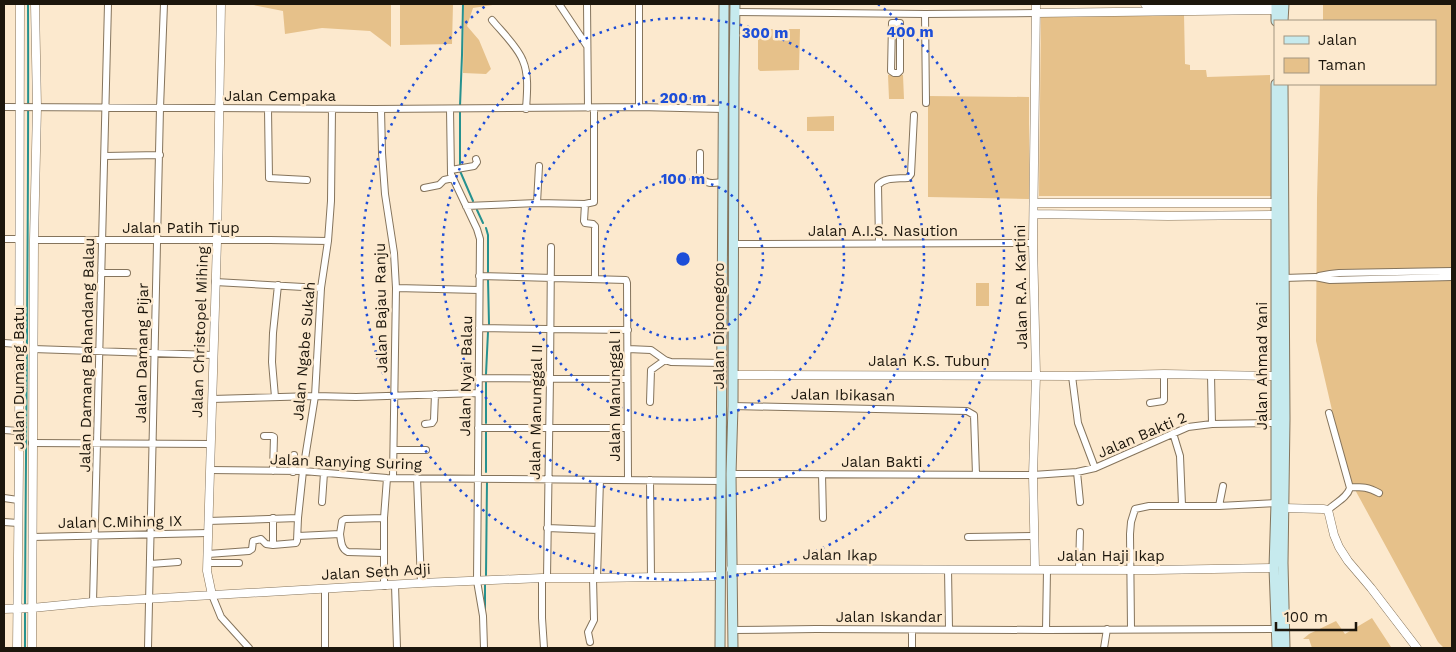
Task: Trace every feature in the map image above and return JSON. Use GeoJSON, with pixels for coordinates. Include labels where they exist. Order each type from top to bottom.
{"type":"FeatureCollection","features":[{"type":"Feature","properties":{"kind":"main road","name":"Jalan Diponegoro"},"geometry":{"type":"LineString","coordinates":[[720,648],[724,4]]}},
{"type":"Feature","properties":{"kind":"main road"},"geometry":{"type":"LineString","coordinates":[[1276,20],[1280,7]]}},
{"type":"Feature","properties":{"kind":"main road"},"geometry":{"type":"LineString","coordinates":[[1280,7],[1284,20]]}},
{"type":"Feature","properties":{"kind":"main road","name":"Jalan Diponegoro"},"geometry":{"type":"LineString","coordinates":[[733,648],[731,474],[734,310],[735,8]]}},
{"type":"Feature","properties":{"kind":"main road","name":"Jalan Ahmad Yani"},"geometry":{"type":"LineString","coordinates":[[1276,85],[1279,506],[1283,563],[1285,648]]}},
{"type":"Feature","properties":{"kind":"main road","name":"Jalan Ahmad Yani"},"geometry":{"type":"LineString","coordinates":[[1279,420],[1275,376],[1279,316],[1284,278],[1284,85]]}},
{"type":"Feature","properties":{"kind":"main road"},"geometry":{"type":"LineString","coordinates":[[723,109],[734,109]]}},
{"type":"Feature","properties":{"kind":"main road"},"geometry":{"type":"LineString","coordinates":[[723,162],[734,162]]}},
{"type":"Feature","properties":{"kind":"main road"},"geometry":{"type":"LineString","coordinates":[[723,310],[734,310]]}},
{"type":"Feature","properties":{"kind":"main road","name":"Jalan Ahmad Yani"},"geometry":{"type":"LineString","coordinates":[[1277,648],[1274,568],[1279,506]]}},
{"type":"Feature","properties":{"kind":"street"},"geometry":{"type":"LineString","coordinates":[[17,648],[20,4]]}},
{"type":"Feature","properties":{"kind":"street","name":"Jalan Dumang Batu"},"geometry":{"type":"LineString","coordinates":[[32,648],[30,608],[35,4]]}},
{"type":"Feature","properties":{"kind":"street","name":"Jalan Damang Bahandang Balau"},"geometry":{"type":"LineString","coordinates":[[93,602],[108,4]]}},
{"type":"Feature","properties":{"kind":"street","name":"Jalan Damang Pijar"},"geometry":{"type":"LineString","coordinates":[[148,648],[164,4]]}},
{"type":"Feature","properties":{"kind":"street","name":"Jalan Christopel Mihing"},"geometry":{"type":"LineString","coordinates":[[221,4],[216,282],[207,563],[212,595],[221,617],[249,648]]}},
{"type":"Feature","properties":{"kind":"street"},"geometry":{"type":"LineString","coordinates":[[559,4],[588,47]]}},
{"type":"Feature","properties":{"kind":"street"},"geometry":{"type":"LineString","coordinates":[[469,206],[538,203],[585,204],[594,202],[587,4]]}},
{"type":"Feature","properties":{"kind":"street"},"geometry":{"type":"LineString","coordinates":[[639,4],[639,107]]}},
{"type":"Feature","properties":{"kind":"street","name":"Jalan R.A. Kartini"},"geometry":{"type":"LineString","coordinates":[[1035,569],[1033,475],[1036,375],[1033,243],[1036,4]]}},
{"type":"Feature","properties":{"kind":"street"},"geometry":{"type":"LineString","coordinates":[[1145,4],[1155,8]]}},
{"type":"Feature","properties":{"kind":"street"},"geometry":{"type":"LineString","coordinates":[[735,8],[925,14],[1036,13],[1099,8],[1280,7]]}},
{"type":"Feature","properties":{"kind":"street"},"geometry":{"type":"LineString","coordinates":[[896,14],[896,23]]}},
{"type":"Feature","properties":{"kind":"street"},"geometry":{"type":"LineString","coordinates":[[925,14],[926,103]]}},
{"type":"Feature","properties":{"kind":"street"},"geometry":{"type":"LineString","coordinates":[[492,20],[519,52],[524,61],[527,86],[526,109]]}},
{"type":"Feature","properties":{"kind":"street"},"geometry":{"type":"LineString","coordinates":[[892,23],[896,23],[900,23],[900,71],[894,73],[891,71],[892,23]]}},
{"type":"Feature","properties":{"kind":"street","name":"Jalan Cempaka"},"geometry":{"type":"LineString","coordinates":[[4,107],[220,109],[639,107],[723,109]]}},
{"type":"Feature","properties":{"kind":"street"},"geometry":{"type":"LineString","coordinates":[[268,109],[268,178],[307,180]]}},
{"type":"Feature","properties":{"kind":"street","name":"Jalan Ngabe Sukah"},"geometry":{"type":"LineString","coordinates":[[298,536],[303,471],[315,396],[321,288],[328,241],[332,109]]}},
{"type":"Feature","properties":{"kind":"street","name":"Jalan Bajau Ranju"},"geometry":{"type":"LineString","coordinates":[[381,109],[385,194],[394,252],[396,288],[394,450],[384,518],[384,586]]}},
{"type":"Feature","properties":{"kind":"street","name":"Jalan Nyai Balau"},"geometry":{"type":"LineString","coordinates":[[455,109],[455,170],[453,178],[469,206],[479,234],[483,276],[479,290],[483,328],[482,378],[478,393],[481,428],[480,580],[484,648]]}},
{"type":"Feature","properties":{"kind":"street"},"geometry":{"type":"LineString","coordinates":[[879,243],[878,186],[880,182],[886,179],[910,177],[914,115]]}},
{"type":"Feature","properties":{"kind":"street"},"geometry":{"type":"LineString","coordinates":[[700,153],[700,177],[702,180],[707,183],[723,182]]}},
{"type":"Feature","properties":{"kind":"street"},"geometry":{"type":"LineString","coordinates":[[105,156],[160,156]]}},
{"type":"Feature","properties":{"kind":"street"},"geometry":{"type":"LineString","coordinates":[[455,170],[474,166],[477,162],[476,159]]}},
{"type":"Feature","properties":{"kind":"street"},"geometry":{"type":"LineString","coordinates":[[538,203],[539,166]]}},
{"type":"Feature","properties":{"kind":"street"},"geometry":{"type":"LineString","coordinates":[[424,188],[439,185],[444,180],[453,178]]}},
{"type":"Feature","properties":{"kind":"street"},"geometry":{"type":"LineString","coordinates":[[1034,203],[1276,203]]}},
{"type":"Feature","properties":{"kind":"street"},"geometry":{"type":"LineString","coordinates":[[483,276],[595,279],[595,226],[584,221],[585,204]]}},
{"type":"Feature","properties":{"kind":"street"},"geometry":{"type":"LineString","coordinates":[[1239,204],[1239,216]]}},
{"type":"Feature","properties":{"kind":"street"},"geometry":{"type":"LineString","coordinates":[[1034,214],[1276,215]]}},
{"type":"Feature","properties":{"kind":"street"},"geometry":{"type":"LineString","coordinates":[[4,239],[19,239]]}},
{"type":"Feature","properties":{"kind":"street","name":"Jalan Patih Tiup"},"geometry":{"type":"LineString","coordinates":[[34,240],[328,241]]}},
{"type":"Feature","properties":{"kind":"street","name":"Jalan A.I.S. Nasution"},"geometry":{"type":"LineString","coordinates":[[733,244],[1033,243]]}},
{"type":"Feature","properties":{"kind":"street","name":"Jalan Manunggal II"},"geometry":{"type":"LineString","coordinates":[[544,648],[542,618],[547,528],[551,247]]}},
{"type":"Feature","properties":{"kind":"street"},"geometry":{"type":"LineString","coordinates":[[1284,278],[1315,277],[1330,280],[1340,276],[1431,274],[1452,271]]}},
{"type":"Feature","properties":{"kind":"street"},"geometry":{"type":"LineString","coordinates":[[101,273],[127,274]]}},
{"type":"Feature","properties":{"kind":"street"},"geometry":{"type":"LineString","coordinates":[[1431,274],[1452,277]]}},
{"type":"Feature","properties":{"kind":"street","name":"Jalan Manunggal I"},"geometry":{"type":"LineString","coordinates":[[595,279],[626,280],[627,283],[628,480]]}},
{"type":"Feature","properties":{"kind":"street"},"geometry":{"type":"LineString","coordinates":[[216,282],[321,288]]}},
{"type":"Feature","properties":{"kind":"street"},"geometry":{"type":"LineString","coordinates":[[275,397],[272,341],[278,285]]}},
{"type":"Feature","properties":{"kind":"street"},"geometry":{"type":"LineString","coordinates":[[396,288],[479,290]]}},
{"type":"Feature","properties":{"kind":"street"},"geometry":{"type":"LineString","coordinates":[[483,328],[628,330]]}},
{"type":"Feature","properties":{"kind":"street"},"geometry":{"type":"LineString","coordinates":[[4,343],[18,344]]}},
{"type":"Feature","properties":{"kind":"street"},"geometry":{"type":"LineString","coordinates":[[33,349],[214,355]]}},
{"type":"Feature","properties":{"kind":"street"},"geometry":{"type":"LineString","coordinates":[[628,349],[651,350],[671,362],[722,363]]}},
{"type":"Feature","properties":{"kind":"street"},"geometry":{"type":"LineString","coordinates":[[650,402],[651,370],[665,360]]}},
{"type":"Feature","properties":{"kind":"street"},"geometry":{"type":"LineString","coordinates":[[1150,403],[1164,400],[1164,374]]}},
{"type":"Feature","properties":{"kind":"street","name":"Jalan K.S. Tubun"},"geometry":{"type":"LineString","coordinates":[[733,375],[1072,376],[1164,374],[1275,376]]}},
{"type":"Feature","properties":{"kind":"street"},"geometry":{"type":"LineString","coordinates":[[1211,375],[1212,424]]}},
{"type":"Feature","properties":{"kind":"street"},"geometry":{"type":"LineString","coordinates":[[1072,376],[1078,423],[1095,468]]}},
{"type":"Feature","properties":{"kind":"street"},"geometry":{"type":"LineString","coordinates":[[482,378],[627,379]]}},
{"type":"Feature","properties":{"kind":"street"},"geometry":{"type":"LineString","coordinates":[[212,400],[478,393]]}},
{"type":"Feature","properties":{"kind":"street"},"geometry":{"type":"LineString","coordinates":[[426,424],[432,423],[434,420],[435,394]]}},
{"type":"Feature","properties":{"kind":"street","name":"Jalan Ibikasan"},"geometry":{"type":"LineString","coordinates":[[733,406],[967,411],[974,415],[976,475]]}},
{"type":"Feature","properties":{"kind":"street"},"geometry":{"type":"LineString","coordinates":[[1328,510],[1350,492],[1329,413]]}},
{"type":"Feature","properties":{"kind":"street","name":"Jalan Bakti 2"},"geometry":{"type":"LineString","coordinates":[[1033,475],[1077,472],[1095,468],[1191,425],[1279,420]]}},
{"type":"Feature","properties":{"kind":"street"},"geometry":{"type":"LineString","coordinates":[[481,428],[627,428]]}},
{"type":"Feature","properties":{"kind":"street"},"geometry":{"type":"LineString","coordinates":[[4,430],[19,431]]}},
{"type":"Feature","properties":{"kind":"street"},"geometry":{"type":"LineString","coordinates":[[1173,433],[1180,456],[1182,505]]}},
{"type":"Feature","properties":{"kind":"street"},"geometry":{"type":"LineString","coordinates":[[264,436],[272,436],[275,440],[273,471]]}},
{"type":"Feature","properties":{"kind":"street"},"geometry":{"type":"LineString","coordinates":[[32,443],[211,444]]}},
{"type":"Feature","properties":{"kind":"street"},"geometry":{"type":"LineString","coordinates":[[394,450],[426,450]]}},
{"type":"Feature","properties":{"kind":"street"},"geometry":{"type":"LineString","coordinates":[[293,472],[294,455]]}},
{"type":"Feature","properties":{"kind":"street","name":"Jalan Ranying Suring"},"geometry":{"type":"LineString","coordinates":[[210,470],[303,471],[417,478],[721,481]]}},
{"type":"Feature","properties":{"kind":"street"},"geometry":{"type":"LineString","coordinates":[[1077,472],[1080,502]]}},
{"type":"Feature","properties":{"kind":"street"},"geometry":{"type":"LineString","coordinates":[[322,502],[324,473]]}},
{"type":"Feature","properties":{"kind":"street","name":"Jalan Bakti"},"geometry":{"type":"LineString","coordinates":[[731,474],[1033,475]]}},
{"type":"Feature","properties":{"kind":"street"},"geometry":{"type":"LineString","coordinates":[[822,474],[822,518]]}},
{"type":"Feature","properties":{"kind":"street"},"geometry":{"type":"LineString","coordinates":[[417,478],[421,583]]}},
{"type":"Feature","properties":{"kind":"street"},"geometry":{"type":"LineString","coordinates":[[590,642],[588,630],[594,620],[600,480]]}},
{"type":"Feature","properties":{"kind":"street"},"geometry":{"type":"LineString","coordinates":[[650,480],[651,578]]}},
{"type":"Feature","properties":{"kind":"street"},"geometry":{"type":"LineString","coordinates":[[1219,506],[1223,486]]}},
{"type":"Feature","properties":{"kind":"street"},"geometry":{"type":"LineString","coordinates":[[1350,487],[1363,486],[1379,493]]}},
{"type":"Feature","properties":{"kind":"street"},"geometry":{"type":"LineString","coordinates":[[4,498],[18,500]]}},
{"type":"Feature","properties":{"kind":"street"},"geometry":{"type":"LineString","coordinates":[[1131,629],[1131,522],[1135,509],[1144,506],[1182,505],[1279,506],[1323,508],[1328,510]]}},
{"type":"Feature","properties":{"kind":"street"},"geometry":{"type":"LineString","coordinates":[[1328,510],[1334,535],[1348,561],[1417,648]]}},
{"type":"Feature","properties":{"kind":"street"},"geometry":{"type":"LineString","coordinates":[[273,518],[273,545]]}},
{"type":"Feature","properties":{"kind":"street"},"geometry":{"type":"LineString","coordinates":[[208,520],[298,518]]}},
{"type":"Feature","properties":{"kind":"street"},"geometry":{"type":"LineString","coordinates":[[383,553],[348,552],[342,547],[340,534],[342,521],[345,519],[384,518]]}},
{"type":"Feature","properties":{"kind":"street"},"geometry":{"type":"LineString","coordinates":[[4,522],[18,523]]}},
{"type":"Feature","properties":{"kind":"street"},"geometry":{"type":"LineString","coordinates":[[547,528],[598,530]]}},
{"type":"Feature","properties":{"kind":"street","name":"Jalan C.Mihing IX"},"geometry":{"type":"LineString","coordinates":[[32,537],[208,532]]}},
{"type":"Feature","properties":{"kind":"street"},"geometry":{"type":"LineString","coordinates":[[1079,569],[1080,532]]}},
{"type":"Feature","properties":{"kind":"street"},"geometry":{"type":"LineString","coordinates":[[208,554],[249,551],[252,549],[253,541],[261,539],[266,544],[273,545],[296,544],[298,536],[340,534]]}},
{"type":"Feature","properties":{"kind":"street"},"geometry":{"type":"LineString","coordinates":[[968,537],[1033,536]]}},
{"type":"Feature","properties":{"kind":"street"},"geometry":{"type":"LineString","coordinates":[[150,564],[178,562]]}},
{"type":"Feature","properties":{"kind":"street"},"geometry":{"type":"LineString","coordinates":[[207,563],[239,563]]}},
{"type":"Feature","properties":{"kind":"street","name":"Jalan Haji Ikap"},"geometry":{"type":"LineString","coordinates":[[948,569],[1274,568]]}},
{"type":"Feature","properties":{"kind":"street","name":"Jalan Ikap"},"geometry":{"type":"LineString","coordinates":[[731,569],[948,569]]}},
{"type":"Feature","properties":{"kind":"street"},"geometry":{"type":"LineString","coordinates":[[948,569],[949,629]]}},
{"type":"Feature","properties":{"kind":"street"},"geometry":{"type":"LineString","coordinates":[[1046,630],[1047,570]]}},
{"type":"Feature","properties":{"kind":"street","name":"Jalan Seth Adji"},"geometry":{"type":"LineString","coordinates":[[18,608],[480,580],[721,576]]}},
{"type":"Feature","properties":{"kind":"street"},"geometry":{"type":"LineString","coordinates":[[395,585],[397,648]]}},
{"type":"Feature","properties":{"kind":"street"},"geometry":{"type":"LineString","coordinates":[[325,589],[325,648]]}},
{"type":"Feature","properties":{"kind":"street"},"geometry":{"type":"LineString","coordinates":[[4,609],[18,608]]}},
{"type":"Feature","properties":{"kind":"street"},"geometry":{"type":"LineString","coordinates":[[1104,648],[1107,629]]}},
{"type":"Feature","properties":{"kind":"street","name":"Jalan Iskandar"},"geometry":{"type":"LineString","coordinates":[[733,630],[1277,629]]}},
{"type":"Feature","properties":{"kind":"street"},"geometry":{"type":"LineString","coordinates":[[912,630],[912,648]]}},
{"type":"Feature","properties":{"kind":"green space"},"geometry":{"type":"Polygon","coordinates":[[[248,4],[391,4],[391,47],[370,31],[322,28],[285,34],[283,11],[248,4]]]}},
{"type":"Feature","properties":{"kind":"green space"},"geometry":{"type":"Polygon","coordinates":[[[453,4],[452,44],[400,45],[400,5],[453,4]]]}},
{"type":"Feature","properties":{"kind":"green space"},"geometry":{"type":"Polygon","coordinates":[[[464,4],[499,4],[473,8],[467,26],[479,40],[491,69],[486,74],[463,73],[464,4]]]}},
{"type":"Feature","properties":{"kind":"green space"},"geometry":{"type":"Polygon","coordinates":[[[1323,4],[1452,4],[1452,648],[1444,648],[1438,642],[1347,475],[1316,341],[1320,85],[1436,85],[1436,20],[1323,20],[1323,4]]]}},
{"type":"Feature","properties":{"kind":"green space"},"geometry":{"type":"Polygon","coordinates":[[[1184,14],[1185,64],[1190,65],[1190,70],[1206,70],[1207,77],[1270,75],[1271,196],[1039,196],[1041,16],[1184,14]]]}},
{"type":"Feature","properties":{"kind":"green space"},"geometry":{"type":"Polygon","coordinates":[[[762,29],[800,29],[799,70],[760,71],[758,69],[758,31],[762,29]]]}},
{"type":"Feature","properties":{"kind":"green space"},"geometry":{"type":"Polygon","coordinates":[[[888,75],[903,75],[904,99],[889,99],[888,75]]]}},
{"type":"Feature","properties":{"kind":"green space"},"geometry":{"type":"Polygon","coordinates":[[[928,96],[1029,97],[1029,199],[928,197],[928,96]]]}},
{"type":"Feature","properties":{"kind":"green space"},"geometry":{"type":"Polygon","coordinates":[[[834,116],[834,131],[807,131],[807,117],[834,116]]]}},
{"type":"Feature","properties":{"kind":"green space"},"geometry":{"type":"Polygon","coordinates":[[[976,283],[989,283],[989,306],[976,306],[976,283]]]}},
{"type":"Feature","properties":{"kind":"green space"},"geometry":{"type":"Polygon","coordinates":[[[1372,618],[1390,648],[1312,648],[1309,639],[1303,639],[1309,634],[1336,621],[1345,634],[1372,618]]]}},
{"type":"Feature","properties":{"kind":"waterway"},"geometry":{"type":"LineString","coordinates":[[25,606],[28,4]]}},
{"type":"Feature","properties":{"kind":"waterway"},"geometry":{"type":"LineString","coordinates":[[460,106],[463,4]]}},
{"type":"Feature","properties":{"kind":"waterway"},"geometry":{"type":"LineString","coordinates":[[460,111],[460,166]]}},
{"type":"Feature","properties":{"kind":"waterway"},"geometry":{"type":"LineString","coordinates":[[460,171],[473,201]]}},
{"type":"Feature","properties":{"kind":"waterway"},"geometry":{"type":"LineString","coordinates":[[477,210],[483,223]]}},
{"type":"Feature","properties":{"kind":"waterway"},"geometry":{"type":"LineString","coordinates":[[486,228],[488,235],[488,272]]}},
{"type":"Feature","properties":{"kind":"waterway"},"geometry":{"type":"LineString","coordinates":[[488,279],[489,324]]}},
{"type":"Feature","properties":{"kind":"waterway"},"geometry":{"type":"LineString","coordinates":[[486,374],[488,332]]}},
{"type":"Feature","properties":{"kind":"waterway"},"geometry":{"type":"LineString","coordinates":[[486,380],[486,423]]}},
{"type":"Feature","properties":{"kind":"waterway"},"geometry":{"type":"LineString","coordinates":[[486,432],[486,472]]}},
{"type":"Feature","properties":{"kind":"waterway"},"geometry":{"type":"LineString","coordinates":[[486,575],[487,481]]}},
{"type":"Feature","properties":{"kind":"waterway"},"geometry":{"type":"LineString","coordinates":[[485,583],[485,610]]}},
{"type":"Feature","properties":{"kind":"waterway"},"geometry":{"type":"LineString","coordinates":[[25,611],[25,648]]}}]}
